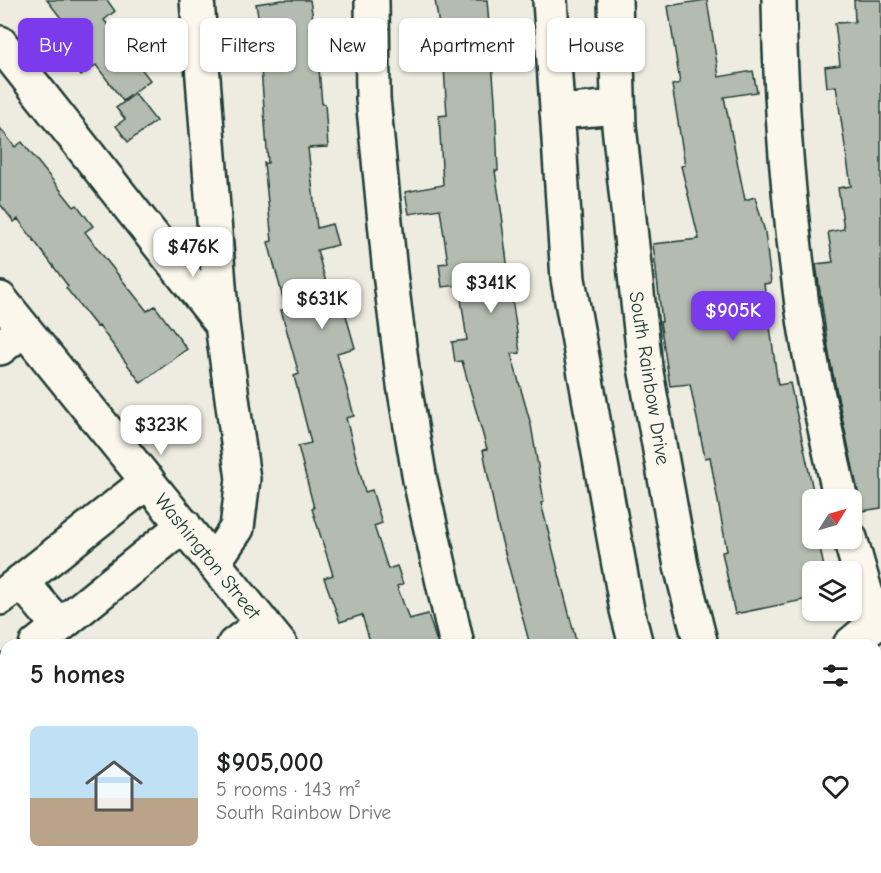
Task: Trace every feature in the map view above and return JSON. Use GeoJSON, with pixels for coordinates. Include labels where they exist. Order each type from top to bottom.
{"type":"FeatureCollection","features":[{"type":"Feature","properties":{"kind":"street"},"geometry":{"type":"LineString","coordinates":[[196,0],[222,324],[243,479],[237,528],[214,562]]}},
{"type":"Feature","properties":{"kind":"street"},"geometry":{"type":"LineString","coordinates":[[372,0],[373,98],[404,385],[420,480],[456,639]]}},
{"type":"Feature","properties":{"kind":"street"},"geometry":{"type":"LineString","coordinates":[[550,0],[568,279],[627,610],[634,639]]}},
{"type":"Feature","properties":{"kind":"street","name":"South Rainbow Drive"},"geometry":{"type":"LineString","coordinates":[[615,0],[618,107],[645,367],[681,566],[699,639]]}},
{"type":"Feature","properties":{"kind":"street"},"geometry":{"type":"LineString","coordinates":[[779,0],[780,77],[799,283],[839,489]]}},
{"type":"Feature","properties":{"kind":"street"},"geometry":{"type":"LineString","coordinates":[[0,43],[222,324]]}},
{"type":"Feature","properties":{"kind":"street"},"geometry":{"type":"LineString","coordinates":[[557,112],[618,107]]}},
{"type":"Feature","properties":{"kind":"street","name":"Washington Street"},"geometry":{"type":"LineString","coordinates":[[0,299],[12,338],[148,481],[271,634]]}},
{"type":"Feature","properties":{"kind":"street"},"geometry":{"type":"LineString","coordinates":[[148,481],[11,589],[47,635],[184,525]]}},
{"type":"Feature","properties":{"kind":"street"},"geometry":{"type":"LineString","coordinates":[[852,549],[869,630]]}},
{"type":"Feature","properties":{"kind":"street"},"geometry":{"type":"LineString","coordinates":[[254,639],[271,634]]}},
{"type":"Feature","properties":{"kind":"building"},"geometry":{"type":"Polygon","coordinates":[[[47,0],[107,0],[115,11],[104,20],[105,72],[144,72],[150,80],[123,101],[96,65],[93,67],[93,18],[61,18],[47,0]]]}},
{"type":"Feature","properties":{"kind":"building"},"geometry":{"type":"Polygon","coordinates":[[[282,0],[310,0],[313,18],[308,18],[308,72],[319,72],[322,104],[325,104],[328,147],[308,148],[317,228],[332,224],[338,245],[317,250],[330,297],[340,294],[355,348],[337,353],[354,416],[346,418],[365,492],[372,490],[382,523],[374,526],[388,569],[397,566],[403,584],[397,586],[409,619],[428,614],[436,639],[369,639],[362,615],[340,622],[324,578],[333,575],[312,509],[314,508],[298,446],[311,443],[294,376],[299,374],[281,310],[286,309],[268,242],[272,241],[264,163],[268,163],[261,72],[296,72],[296,18],[258,18],[256,4],[282,0]]]}},
{"type":"Feature","properties":{"kind":"building"},"geometry":{"type":"Polygon","coordinates":[[[435,0],[487,0],[488,18],[438,18],[435,0]]]}},
{"type":"Feature","properties":{"kind":"building"},"geometry":{"type":"Polygon","coordinates":[[[707,0],[719,77],[753,71],[757,92],[724,97],[745,200],[755,197],[765,232],[771,283],[764,284],[778,385],[790,383],[813,489],[802,489],[802,549],[820,549],[823,561],[802,561],[802,600],[735,614],[722,552],[727,551],[710,457],[705,458],[690,384],[670,386],[660,322],[662,322],[653,244],[699,239],[681,166],[685,165],[672,85],[680,83],[668,6],[707,0]]]}},
{"type":"Feature","properties":{"kind":"building"},"geometry":{"type":"Polygon","coordinates":[[[854,0],[881,0],[881,508],[862,511],[862,489],[857,489],[830,360],[816,264],[833,262],[828,232],[844,229],[838,188],[851,186],[836,86],[827,87],[825,67],[840,65],[835,23],[855,22],[854,0]]]}},
{"type":"Feature","properties":{"kind":"building"},"geometry":{"type":"Polygon","coordinates":[[[444,72],[493,72],[498,171],[495,171],[520,353],[511,354],[531,425],[544,502],[541,503],[575,639],[528,639],[498,527],[483,450],[487,449],[462,361],[455,362],[452,342],[467,340],[459,285],[442,287],[439,264],[448,263],[440,209],[409,214],[405,192],[443,185],[439,116],[447,115],[444,72]]]}},
{"type":"Feature","properties":{"kind":"building"},"geometry":{"type":"Polygon","coordinates":[[[135,94],[156,121],[128,142],[116,126],[125,119],[116,108],[135,94]]]}},
{"type":"Feature","properties":{"kind":"building"},"geometry":{"type":"Polygon","coordinates":[[[0,128],[15,147],[22,142],[74,207],[77,205],[93,226],[85,232],[104,257],[147,311],[155,306],[187,349],[141,383],[99,326],[97,327],[66,288],[68,286],[18,219],[14,222],[0,204],[0,128]]]}}]}
